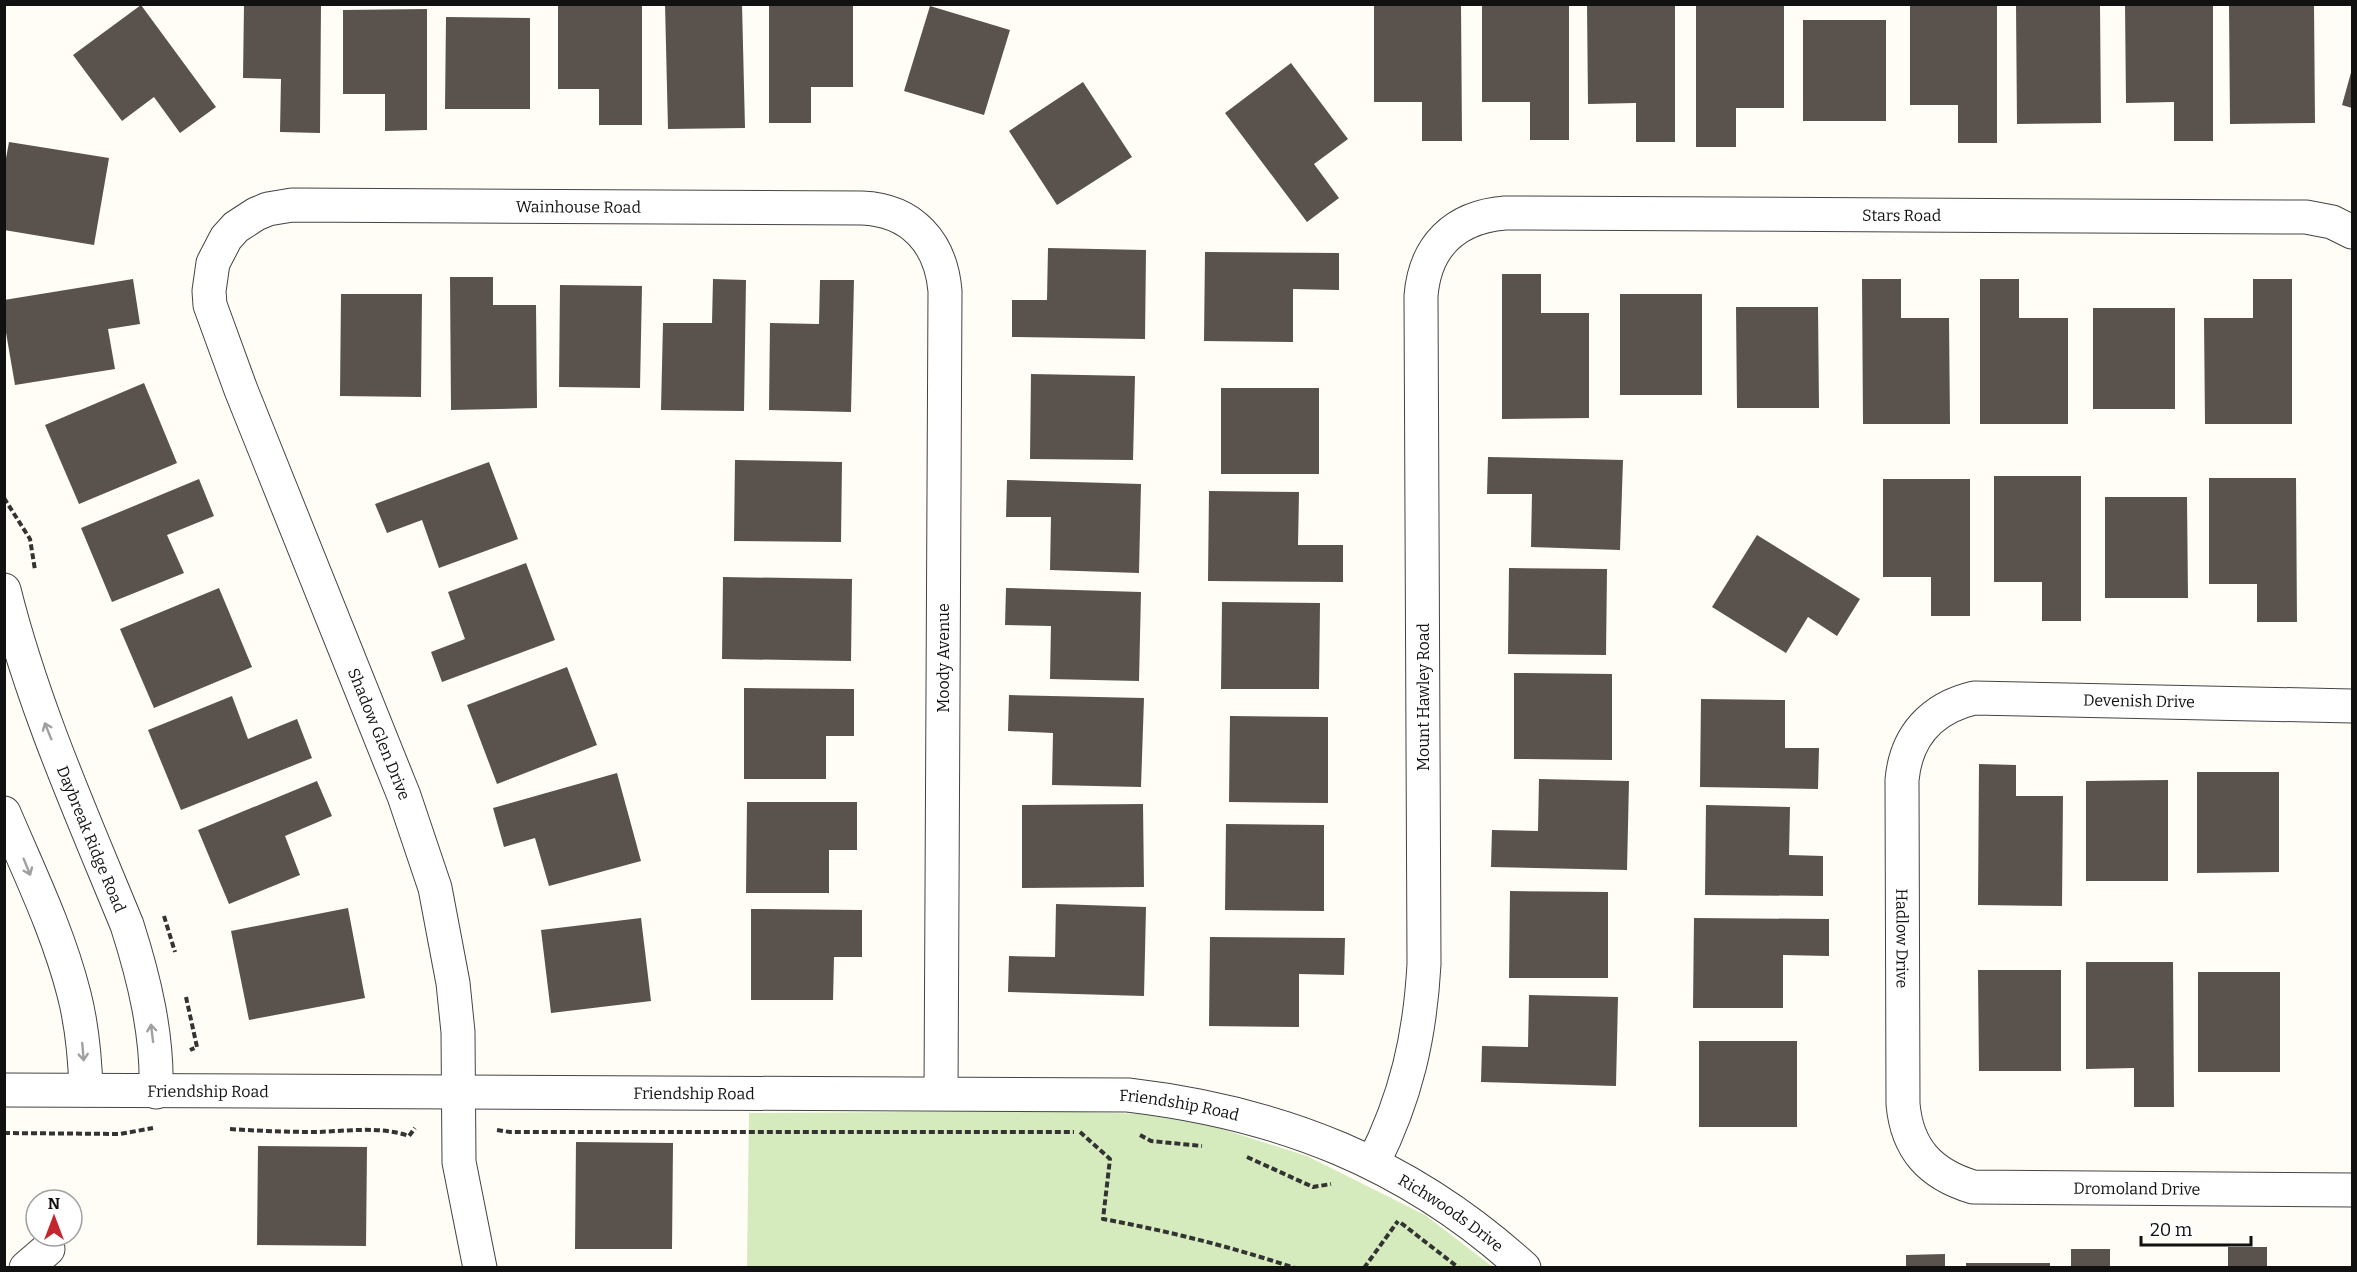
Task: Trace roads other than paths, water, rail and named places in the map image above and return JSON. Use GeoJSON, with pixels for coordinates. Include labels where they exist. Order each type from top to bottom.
{"type":"FeatureCollection","features":[{"type":"Feature","properties":{"kind":"street","name":"Wainhouse Road"},"geometry":{"type":"LineString","coordinates":[[236,227],[268,209],[292,205],[875,208],[899,216],[919,230]]}},
{"type":"Feature","properties":{"kind":"street","name":"Stars Road"},"geometry":{"type":"LineString","coordinates":[[1452,231],[1477,217],[1516,213],[2306,217],[2332,222],[2352,232]]}},
{"type":"Feature","properties":{"kind":"street","name":"Shadow Glen Drive"},"geometry":{"type":"LineString","coordinates":[[236,227],[218,249],[213,263],[209,291],[210,305],[241,390],[421,841],[445,935],[453,983],[458,1032],[459,1162],[480,1268]]}},
{"type":"Feature","properties":{"kind":"street","name":"Moody Avenue"},"geometry":{"type":"LineString","coordinates":[[919,230],[928,240],[941,264],[945,291],[940,1093]]}},
{"type":"Feature","properties":{"kind":"street","name":"Mount Hawley Road"},"geometry":{"type":"LineString","coordinates":[[1373,1163],[1408,1078],[1417,1041],[1422,1002],[1424,964],[1421,296],[1429,260],[1443,239],[1452,231]]}},
{"type":"Feature","properties":{"kind":"street","name":"Daybreak Ridge Road"},"geometry":{"type":"LineString","coordinates":[[4,590],[38,705],[127,925],[139,962],[153,1039],[156,1092]]}},
{"type":"Feature","properties":{"kind":"street","name":"Devenish Drive"},"geometry":{"type":"LineString","coordinates":[[1930,718],[1962,700],[1986,697],[2352,706]]}},
{"type":"Feature","properties":{"kind":"street","name":"Hadlow Drive"},"geometry":{"type":"LineString","coordinates":[[1926,1162],[1907,1129],[1904,1104],[1902,780],[1910,746],[1920,728],[1930,718]]}},
{"type":"Feature","properties":{"kind":"street"},"geometry":{"type":"LineString","coordinates":[[4,813],[66,966],[75,996],[82,1036],[86,1090]]}},
{"type":"Feature","properties":{"kind":"street","name":"Friendship Road"},"geometry":{"type":"LineString","coordinates":[[4,1090],[1128,1095],[1179,1101],[1278,1124],[1327,1142],[1373,1163]]}},
{"type":"Feature","properties":{"kind":"street","name":"Dromoland Drive"},"geometry":{"type":"LineString","coordinates":[[1926,1162],[1948,1178],[1973,1187],[2352,1190]]}},
{"type":"Feature","properties":{"kind":"street","name":"Richwoods Drive"},"geometry":{"type":"LineString","coordinates":[[1373,1163],[1418,1187],[1460,1215],[1524,1268]]}}]}
